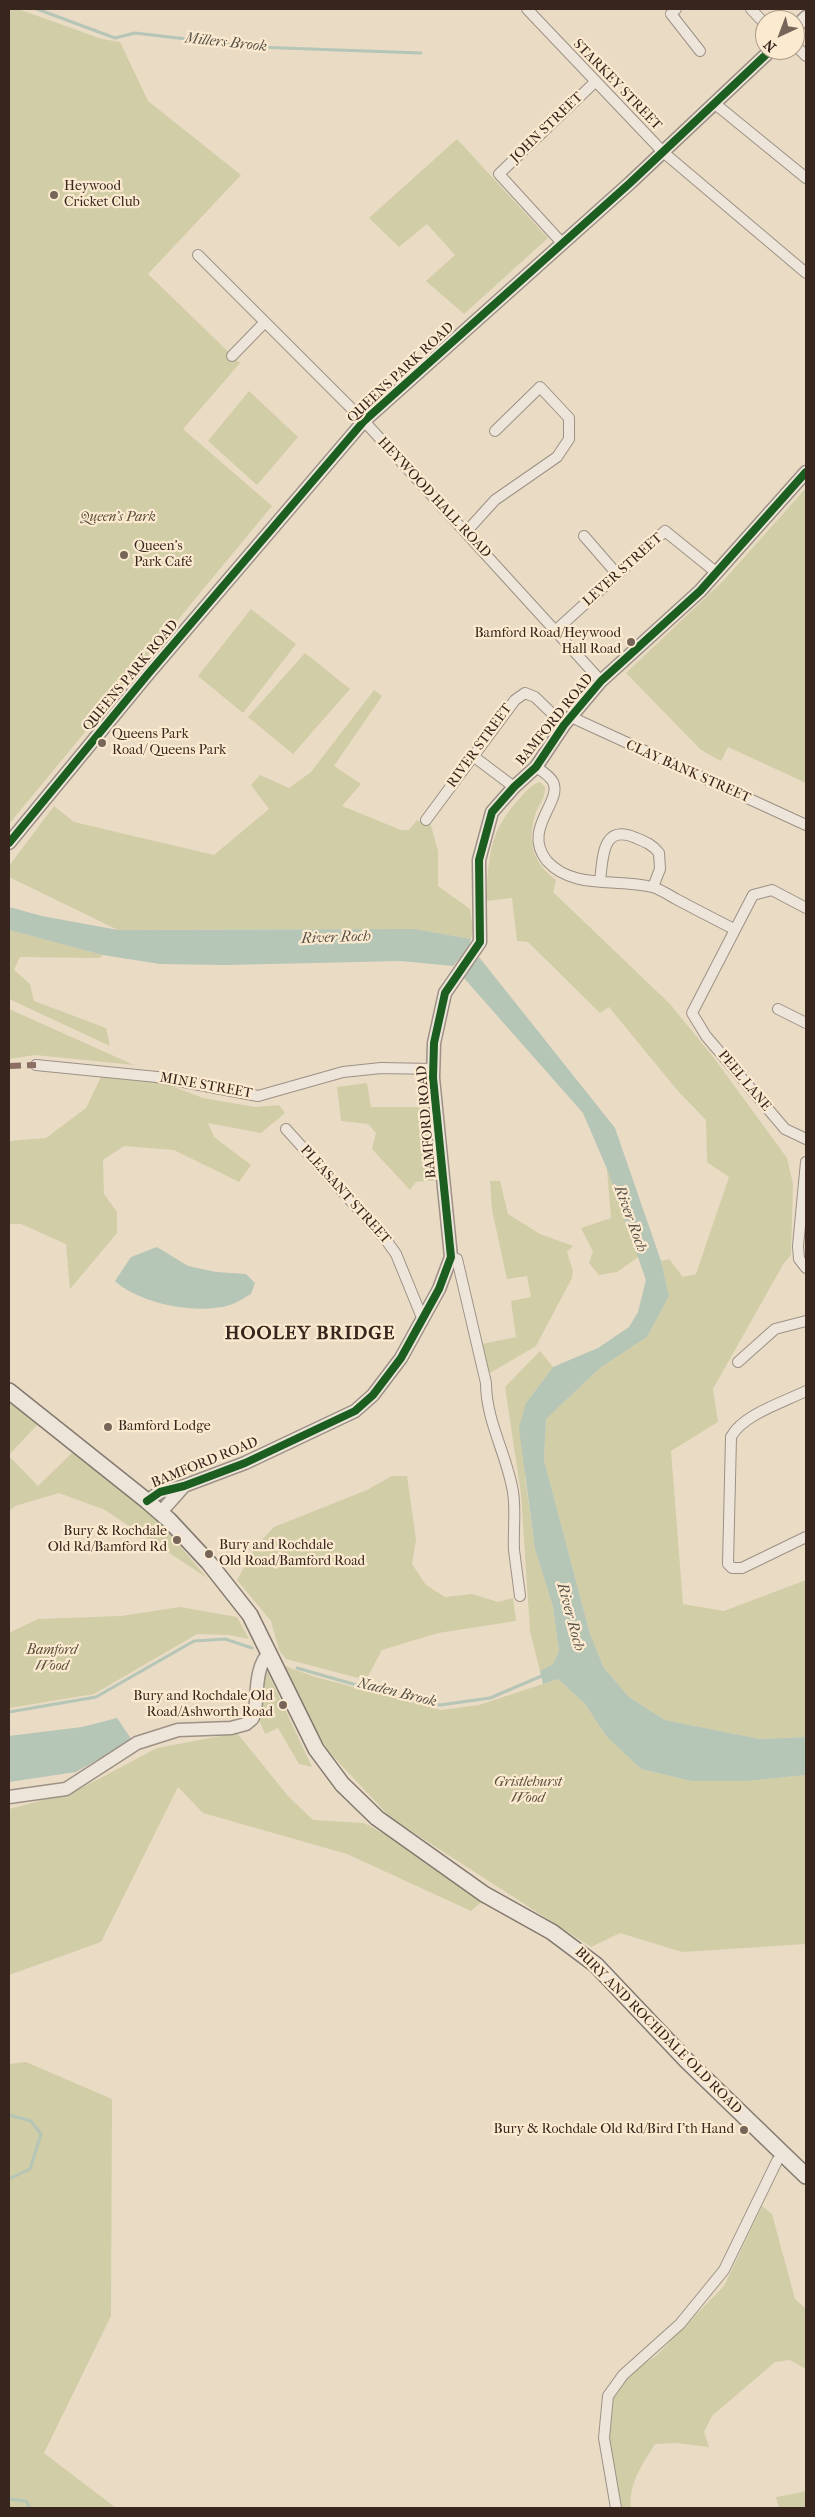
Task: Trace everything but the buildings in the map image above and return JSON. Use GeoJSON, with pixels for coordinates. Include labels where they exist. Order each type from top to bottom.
{"type":"FeatureCollection","features":[{"type":"Feature","properties":{"kind":"main road","name":"BURY AND ROCHDALE OLD ROAD"},"geometry":{"type":"LineString","coordinates":[[9,1392],[161,1512],[209,1563],[250,1614],[316,1749],[342,1784],[359,1801],[377,1818],[484,1894],[552,1932],[588,1959],[687,2061],[806,2176]]}},
{"type":"Feature","properties":{"kind":"street","name":"STARKEY STREET"},"geometry":{"type":"LineString","coordinates":[[527,9],[663,152],[806,273]]}},
{"type":"Feature","properties":{"kind":"street"},"geometry":{"type":"LineString","coordinates":[[676,9],[671,14],[700,51]]}},
{"type":"Feature","properties":{"kind":"street","name":"QUEENS PARK ROAD"},"geometry":{"type":"LineString","coordinates":[[11,840],[148,674],[364,421],[663,152],[760,60]]}},
{"type":"Feature","properties":{"kind":"street","name":"JOHN STREET"},"geometry":{"type":"LineString","coordinates":[[562,243],[499,174],[596,82]]}},
{"type":"Feature","properties":{"kind":"street"},"geometry":{"type":"LineString","coordinates":[[714,103],[806,178]]}},
{"type":"Feature","properties":{"kind":"street","name":"HEYWOOD HALL ROAD"},"geometry":{"type":"LineString","coordinates":[[198,255],[364,421],[466,532],[554,632],[601,681]]}},
{"type":"Feature","properties":{"kind":"street"},"geometry":{"type":"LineString","coordinates":[[232,356],[265,322]]}},
{"type":"Feature","properties":{"kind":"street"},"geometry":{"type":"LineString","coordinates":[[466,532],[495,500],[557,457],[570,439],[570,418],[540,388],[495,431]]}},
{"type":"Feature","properties":{"kind":"street","name":"BAMFORD ROAD"},"geometry":{"type":"LineString","coordinates":[[147,1501],[160,1492],[184,1486],[245,1463],[355,1411],[373,1395],[400,1358],[439,1289],[451,1257],[433,1068],[438,1018],[445,993],[480,942],[479,860],[492,812],[514,787],[536,767],[567,721],[601,681],[717,573],[806,472]]}},
{"type":"Feature","properties":{"kind":"street","name":"LEVER STREET"},"geometry":{"type":"LineString","coordinates":[[554,632],[665,531],[717,573]]}},
{"type":"Feature","properties":{"kind":"street"},"geometry":{"type":"LineString","coordinates":[[584,536],[617,574]]}},
{"type":"Feature","properties":{"kind":"street","name":"RIVER STREET"},"geometry":{"type":"LineString","coordinates":[[426,820],[514,700],[525,693],[536,697],[567,721]]}},
{"type":"Feature","properties":{"kind":"street","name":"CLAY BANK STREET"},"geometry":{"type":"LineString","coordinates":[[567,721],[806,825]]}},
{"type":"Feature","properties":{"kind":"street"},"geometry":{"type":"LineString","coordinates":[[473,756],[514,787]]}},
{"type":"Feature","properties":{"kind":"street"},"geometry":{"type":"LineString","coordinates":[[536,767],[549,777],[555,787],[554,797],[543,815],[539,840],[546,860],[572,878],[653,887],[734,929],[753,895],[772,890],[806,908]]}},
{"type":"Feature","properties":{"kind":"street"},"geometry":{"type":"LineString","coordinates":[[600,881],[604,848],[613,836],[628,834],[648,842],[659,853],[660,869],[653,887]]}},
{"type":"Feature","properties":{"kind":"street","name":"PEEL LANE"},"geometry":{"type":"LineString","coordinates":[[734,929],[692,1013],[706,1036],[785,1129],[806,1138]]}},
{"type":"Feature","properties":{"kind":"street"},"geometry":{"type":"LineString","coordinates":[[778,1009],[806,1024]]}},
{"type":"Feature","properties":{"kind":"street","name":"MINE STREET"},"geometry":{"type":"LineString","coordinates":[[36,1065],[157,1078],[258,1096],[343,1072],[381,1068],[433,1068]]}},
{"type":"Feature","properties":{"kind":"street","name":"PLEASANT STREET"},"geometry":{"type":"LineString","coordinates":[[286,1129],[386,1240],[396,1254],[423,1320]]}},
{"type":"Feature","properties":{"kind":"street"},"geometry":{"type":"LineString","coordinates":[[806,1162],[798,1246],[799,1259],[806,1268]]}},
{"type":"Feature","properties":{"kind":"street"},"geometry":{"type":"LineString","coordinates":[[451,1257],[457,1259],[486,1383],[486,1396],[491,1417],[510,1480],[520,1596]]}},
{"type":"Feature","properties":{"kind":"street"},"geometry":{"type":"LineString","coordinates":[[738,1362],[775,1329],[806,1321]]}},
{"type":"Feature","properties":{"kind":"street"},"geometry":{"type":"LineString","coordinates":[[806,1391],[748,1419],[736,1428],[731,1437],[728,1564],[732,1568],[742,1568],[806,1537]]}},
{"type":"Feature","properties":{"kind":"street","name":"BAMFORD ROAD"},"geometry":{"type":"LineString","coordinates":[[161,1512],[184,1486]]}},
{"type":"Feature","properties":{"kind":"street"},"geometry":{"type":"LineString","coordinates":[[9,1797],[66,1789],[137,1743],[178,1730],[231,1728],[246,1724],[255,1713],[261,1666],[266,1656],[270,1653]]}},
{"type":"Feature","properties":{"kind":"street"},"geometry":{"type":"LineString","coordinates":[[616,2508],[604,2438],[608,2396],[623,2375],[680,2324],[724,2270],[777,2161],[783,2154]]}},
{"type":"Feature","properties":{"kind":"green space","name":"Queen's Park"},"geometry":{"type":"Polygon","coordinates":[[[9,9],[18,9],[102,39],[120,42],[148,101],[241,175],[148,274],[240,363],[183,429],[272,506],[9,824],[9,9]]]}},
{"type":"Feature","properties":{"kind":"green space"},"geometry":{"type":"Polygon","coordinates":[[[457,139],[548,238],[464,314],[426,281],[455,255],[427,224],[399,247],[369,218],[457,139]]]}},
{"type":"Feature","properties":{"kind":"green space"},"geometry":{"type":"Polygon","coordinates":[[[249,391],[298,437],[257,485],[208,441],[249,391]]]}},
{"type":"Feature","properties":{"kind":"green space"},"geometry":{"type":"Polygon","coordinates":[[[806,488],[806,783],[728,747],[721,761],[701,750],[626,673],[723,581],[806,488]]]}},
{"type":"Feature","properties":{"kind":"green space"},"geometry":{"type":"Polygon","coordinates":[[[251,609],[296,644],[243,713],[198,676],[251,609]]]}},
{"type":"Feature","properties":{"kind":"green space"},"geometry":{"type":"Polygon","coordinates":[[[305,653],[350,689],[293,754],[248,717],[305,653]]]}},
{"type":"Feature","properties":{"kind":"green space"},"geometry":{"type":"Polygon","coordinates":[[[374,690],[382,696],[334,766],[361,784],[342,806],[401,830],[409,830],[417,820],[424,823],[430,822],[438,851],[438,886],[470,909],[473,930],[471,939],[415,929],[118,930],[9,877],[9,866],[54,806],[74,822],[214,855],[269,809],[251,785],[260,775],[289,788],[311,772],[374,690]]]}},
{"type":"Feature","properties":{"kind":"green space"},"geometry":{"type":"Polygon","coordinates":[[[540,782],[545,787],[545,792],[535,815],[532,843],[534,852],[542,867],[556,880],[553,892],[670,1004],[714,1058],[787,1158],[793,1184],[791,1255],[784,1263],[713,1389],[718,1422],[671,1451],[683,1604],[724,1611],[806,1580],[806,1737],[760,1739],[665,1720],[629,1697],[604,1668],[590,1634],[544,1460],[546,1419],[600,1368],[647,1337],[669,1296],[661,1261],[669,1259],[683,1277],[696,1274],[729,1177],[707,1162],[706,1120],[677,1090],[609,1007],[600,1013],[528,942],[517,941],[512,898],[486,901],[492,846],[501,823],[519,799],[531,787],[540,782]]]}},
{"type":"Feature","properties":{"kind":"green space"},"geometry":{"type":"Polygon","coordinates":[[[9,930],[103,955],[100,958],[20,957],[14,970],[30,984],[34,1001],[106,1028],[110,1046],[9,999],[9,930]]]}},
{"type":"Feature","properties":{"kind":"green space"},"geometry":{"type":"Polygon","coordinates":[[[9,1009],[134,1065],[35,1055],[9,1059],[9,1009]]]}},
{"type":"Feature","properties":{"kind":"green space"},"geometry":{"type":"Polygon","coordinates":[[[110,1075],[161,1082],[203,1098],[255,1107],[279,1105],[285,1113],[261,1133],[208,1123],[214,1137],[251,1165],[239,1182],[174,1150],[124,1146],[103,1160],[104,1194],[117,1212],[117,1233],[70,1289],[66,1244],[21,1224],[9,1224],[9,1141],[46,1138],[86,1108],[101,1077],[110,1075]]]}},
{"type":"Feature","properties":{"kind":"green space"},"geometry":{"type":"Polygon","coordinates":[[[367,1083],[371,1107],[429,1107],[440,1180],[416,1182],[410,1190],[372,1149],[376,1133],[368,1124],[341,1121],[337,1087],[367,1083]]]}},
{"type":"Feature","properties":{"kind":"green space"},"geometry":{"type":"Polygon","coordinates":[[[607,1169],[638,1257],[617,1272],[599,1275],[589,1263],[593,1252],[581,1228],[611,1218],[607,1169]]]}},
{"type":"Feature","properties":{"kind":"green space"},"geometry":{"type":"Polygon","coordinates":[[[490,1181],[500,1181],[508,1214],[540,1234],[573,1246],[567,1252],[573,1271],[572,1278],[536,1346],[490,1373],[482,1344],[516,1337],[511,1301],[531,1297],[527,1276],[507,1279],[492,1210],[490,1181]]]}},
{"type":"Feature","properties":{"kind":"green space"},"geometry":{"type":"Polygon","coordinates":[[[540,1351],[553,1367],[526,1403],[525,1478],[535,1549],[553,1607],[559,1651],[553,1664],[540,1671],[530,1631],[521,1494],[505,1387],[540,1351]]]}},
{"type":"Feature","properties":{"kind":"green space"},"geometry":{"type":"Polygon","coordinates":[[[9,1402],[38,1424],[9,1455],[9,1402]]]}},
{"type":"Feature","properties":{"kind":"green space"},"geometry":{"type":"Polygon","coordinates":[[[73,1452],[162,1525],[207,1578],[105,1510],[59,1493],[15,1506],[9,1511],[9,1456],[38,1486],[73,1452]]]}},
{"type":"Feature","properties":{"kind":"green space"},"geometry":{"type":"Polygon","coordinates":[[[392,1476],[407,1476],[416,1540],[412,1564],[426,1585],[445,1597],[472,1594],[498,1602],[513,1598],[516,1621],[438,1633],[382,1650],[366,1680],[286,1659],[279,1650],[271,1621],[237,1580],[256,1546],[274,1527],[367,1490],[392,1476]]]}},
{"type":"Feature","properties":{"kind":"green space","name":"Bamford Wood"},"geometry":{"type":"Polygon","coordinates":[[[180,1607],[237,1617],[249,1639],[229,1635],[197,1634],[94,1694],[9,1708],[9,1633],[38,1619],[121,1616],[180,1607]]]}},
{"type":"Feature","properties":{"kind":"green space","name":"Gristlehurst Wood"},"geometry":{"type":"Polygon","coordinates":[[[277,1663],[315,1677],[441,1710],[479,1705],[558,1679],[585,1704],[606,1736],[641,1769],[691,1781],[748,1781],[806,1775],[806,1944],[682,1952],[620,1933],[591,1947],[391,1818],[329,1752],[277,1663]]]}},
{"type":"Feature","properties":{"kind":"green space"},"geometry":{"type":"Polygon","coordinates":[[[266,1672],[312,1767],[299,1764],[278,1728],[265,1734],[259,1720],[262,1706],[263,1677],[266,1672]]]}},
{"type":"Feature","properties":{"kind":"green space"},"geometry":{"type":"Polygon","coordinates":[[[237,1733],[288,1796],[313,1820],[364,1823],[399,1842],[491,1905],[480,1903],[471,1911],[347,1854],[203,1813],[178,1787],[101,1942],[9,1975],[9,1809],[74,1792],[157,1748],[237,1733]]]}},
{"type":"Feature","properties":{"kind":"green space"},"geometry":{"type":"Polygon","coordinates":[[[26,2062],[112,2099],[111,2316],[44,2453],[116,2508],[9,2508],[9,2064],[26,2062]]]}},
{"type":"Feature","properties":{"kind":"green space"},"geometry":{"type":"Polygon","coordinates":[[[762,2206],[772,2214],[795,2299],[806,2309],[806,2369],[790,2360],[775,2362],[712,2416],[704,2432],[709,2447],[677,2443],[655,2444],[634,2482],[631,2508],[621,2508],[610,2464],[607,2428],[609,2403],[617,2387],[635,2369],[656,2356],[724,2286],[762,2206]]]}},
{"type":"Feature","properties":{"kind":"green space"},"geometry":{"type":"Polygon","coordinates":[[[806,2489],[806,2508],[779,2508],[776,2497],[803,2492],[806,2489]]]}},
{"type":"Feature","properties":{"kind":"water","name":"River Roch"},"geometry":{"type":"Polygon","coordinates":[[[9,907],[42,916],[118,930],[415,929],[471,939],[468,949],[453,966],[400,961],[226,965],[160,964],[103,955],[9,930],[9,907]]]}},
{"type":"Feature","properties":{"kind":"water","name":"River Roch"},"geometry":{"type":"Polygon","coordinates":[[[479,957],[615,1128],[661,1261],[669,1296],[647,1337],[600,1368],[546,1419],[544,1460],[590,1634],[604,1668],[629,1697],[665,1720],[760,1739],[806,1737],[806,1775],[748,1781],[691,1781],[641,1769],[606,1736],[585,1704],[558,1679],[543,1684],[540,1671],[553,1664],[559,1651],[553,1607],[535,1549],[519,1428],[526,1403],[553,1367],[598,1348],[629,1327],[638,1312],[646,1280],[607,1169],[583,1113],[463,977],[479,957]]]}},
{"type":"Feature","properties":{"kind":"water"},"geometry":{"type":"Polygon","coordinates":[[[157,1247],[188,1266],[216,1272],[246,1274],[255,1283],[251,1294],[230,1305],[217,1308],[186,1308],[139,1296],[115,1281],[131,1257],[157,1247]]]}},
{"type":"Feature","properties":{"kind":"water"},"geometry":{"type":"Polygon","coordinates":[[[117,1718],[132,1740],[76,1772],[9,1782],[9,1736],[82,1727],[117,1718]]]}},
{"type":"Feature","properties":{"kind":"waterway","name":"Millers Brook"},"geometry":{"type":"LineString","coordinates":[[37,9],[115,38],[135,33],[255,47],[421,53]]}},
{"type":"Feature","properties":{"kind":"waterway","name":"Naden Brook"},"geometry":{"type":"LineString","coordinates":[[9,1712],[96,1697],[194,1641],[225,1639],[252,1648]]}},
{"type":"Feature","properties":{"kind":"waterway","name":"Naden Brook"},"geometry":{"type":"LineString","coordinates":[[297,1668],[374,1690],[440,1705],[490,1698],[544,1675]]}},
{"type":"Feature","properties":{"kind":"waterway"},"geometry":{"type":"LineString","coordinates":[[9,2115],[31,2121],[41,2134],[30,2169],[9,2179]]}},
{"type":"Feature","properties":{"kind":"waterway"},"geometry":{"type":"LineString","coordinates":[[9,2499],[26,2501],[30,2508]]}},
{"type":"Feature","properties":{"kind":"marked path"},"geometry":{"type":"LineString","coordinates":[[9,1066],[36,1065]]}},
{"type":"Feature","properties":{"kind":"cycle path"},"geometry":{"type":"LineString","coordinates":[[9,843],[148,674],[364,421],[630,183],[760,60]]}},
{"type":"Feature","properties":{"kind":"cycle path"},"geometry":{"type":"LineString","coordinates":[[147,1501],[160,1492],[184,1486],[245,1463],[355,1411],[373,1395],[401,1358],[439,1289],[451,1257],[433,1078],[434,1043],[445,993],[480,942],[479,860],[492,812],[514,787],[536,767],[564,725],[601,681],[700,591],[806,472]]}},
{"type":"Feature","properties":{"kind":"place","name":"Heywood Cricket Club"},"geometry":{"type":"Point","coordinates":[54,195]}},
{"type":"Feature","properties":{"kind":"place","name":"Queen's Park Café"},"geometry":{"type":"Point","coordinates":[124,555]}},
{"type":"Feature","properties":{"kind":"place","name":"Bamford Road/Heywood Hall Road"},"geometry":{"type":"Point","coordinates":[631,642]}},
{"type":"Feature","properties":{"kind":"place","name":"Queens Park Road/ Queens Park"},"geometry":{"type":"Point","coordinates":[102,743]}},
{"type":"Feature","properties":{"kind":"place","name":"Bamford Lodge"},"geometry":{"type":"Point","coordinates":[108,1427]}},
{"type":"Feature","properties":{"kind":"place","name":"Bury & Rochdale Old Rd/Bamford Rd"},"geometry":{"type":"Point","coordinates":[177,1540]}},
{"type":"Feature","properties":{"kind":"place","name":"Bury and Rochdale Old Road/Bamford Road"},"geometry":{"type":"Point","coordinates":[209,1554]}},
{"type":"Feature","properties":{"kind":"place","name":"Bury and Rochdale Old Road/Ashworth Road"},"geometry":{"type":"Point","coordinates":[283,1705]}},
{"type":"Feature","properties":{"kind":"place","name":"Bury & Rochdale Old Rd/Bird I'th Hand"},"geometry":{"type":"Point","coordinates":[744,2130]}},
{"type":"Feature","properties":{"kind":"district","name":"HOOLEY BRIDGE"},"geometry":{"type":"Point","coordinates":[310,1334]}}]}
